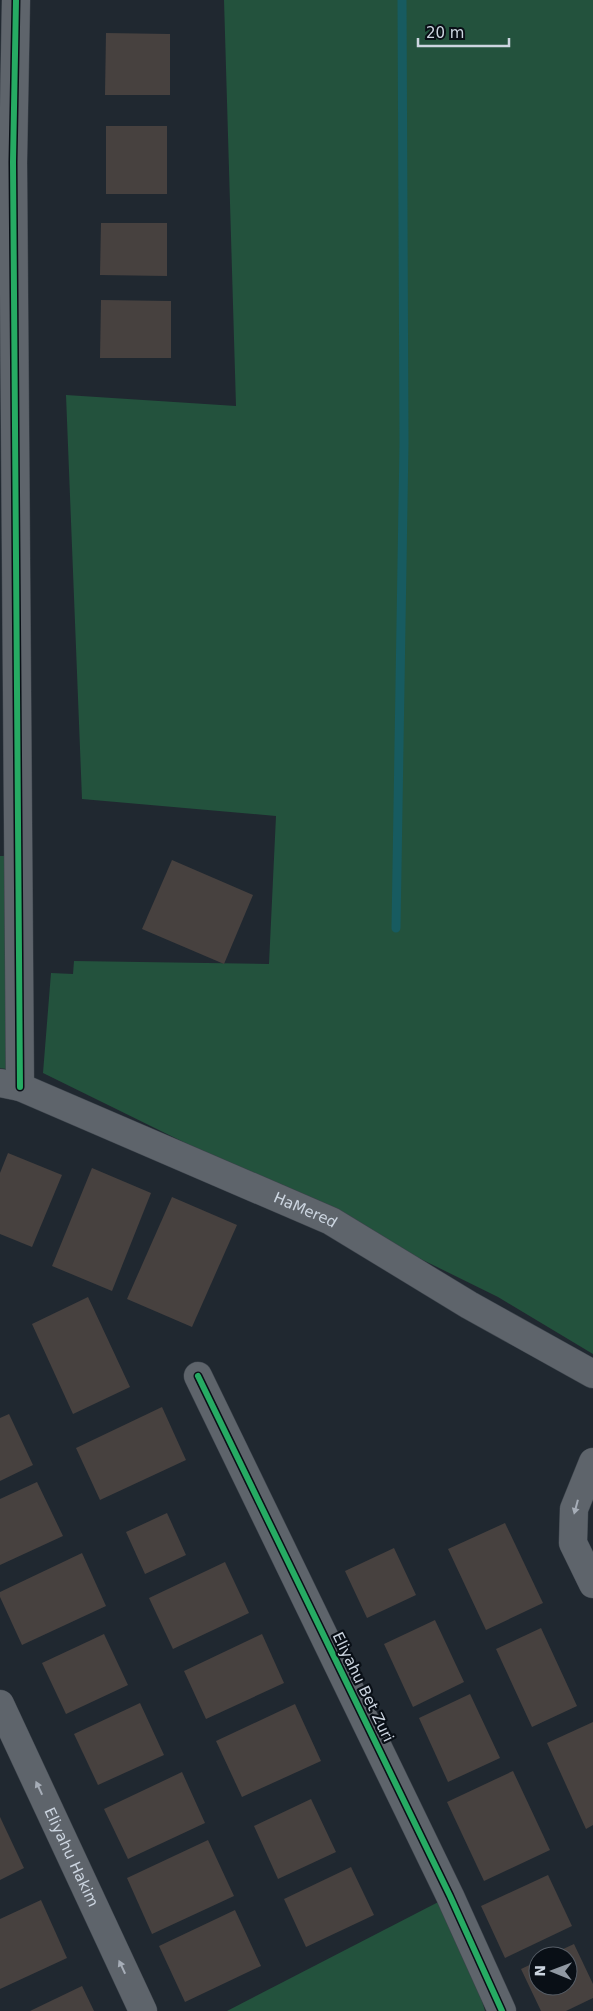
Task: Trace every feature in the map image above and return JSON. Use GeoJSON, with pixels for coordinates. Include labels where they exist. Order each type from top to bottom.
{"type":"FeatureCollection","features":[{"type":"Feature","properties":{"kind":"street"},"geometry":{"type":"LineString","coordinates":[[10,1085],[7,392],[16,0]]}},
{"type":"Feature","properties":{"kind":"street","name":"HaMered"},"geometry":{"type":"LineString","coordinates":[[10,1085],[331,1221],[469,1305],[593,1374]]}},
{"type":"Feature","properties":{"kind":"street","name":"Eliyahu Bet Zuri"},"geometry":{"type":"LineString","coordinates":[[198,1376],[450,1896],[502,2011]]}},
{"type":"Feature","properties":{"kind":"street"},"geometry":{"type":"LineString","coordinates":[[593,1462],[574,1509],[573,1543],[593,1584]]}},
{"type":"Feature","properties":{"kind":"street","name":"Eliyahu Hakim"},"geometry":{"type":"LineString","coordinates":[[0,1704],[143,2011]]}},
{"type":"Feature","properties":{"kind":"green space"},"geometry":{"type":"Polygon","coordinates":[[[224,0],[593,0],[593,1354],[498,1297],[43,1073],[51,973],[73,974],[74,961],[269,964],[276,816],[82,799],[66,395],[236,406],[224,0]]]}},
{"type":"Feature","properties":{"kind":"green space"},"geometry":{"type":"Polygon","coordinates":[[[0,856],[15,856],[6,1069],[0,1068],[0,856]]]}},
{"type":"Feature","properties":{"kind":"green space"},"geometry":{"type":"Polygon","coordinates":[[[450,1896],[485,2011],[227,2011],[450,1896]]]}},
{"type":"Feature","properties":{"kind":"building"},"geometry":{"type":"Polygon","coordinates":[[[106,33],[170,34],[170,95],[105,95],[106,33]]]}},
{"type":"Feature","properties":{"kind":"building"},"geometry":{"type":"Polygon","coordinates":[[[106,126],[167,126],[167,194],[106,194],[106,126]]]}},
{"type":"Feature","properties":{"kind":"building"},"geometry":{"type":"Polygon","coordinates":[[[101,223],[167,223],[167,276],[100,275],[101,223]]]}},
{"type":"Feature","properties":{"kind":"building"},"geometry":{"type":"Polygon","coordinates":[[[101,300],[171,301],[171,358],[100,358],[101,300]]]}},
{"type":"Feature","properties":{"kind":"building"},"geometry":{"type":"Polygon","coordinates":[[[172,860],[253,895],[224,964],[142,929],[172,860]]]}},
{"type":"Feature","properties":{"kind":"building"},"geometry":{"type":"Polygon","coordinates":[[[8,1153],[62,1175],[32,1247],[0,1234],[0,1173],[8,1153]]]}},
{"type":"Feature","properties":{"kind":"building"},"geometry":{"type":"Polygon","coordinates":[[[92,1168],[151,1193],[112,1291],[52,1266],[92,1168]]]}},
{"type":"Feature","properties":{"kind":"building"},"geometry":{"type":"Polygon","coordinates":[[[172,1197],[237,1225],[192,1327],[127,1299],[172,1197]]]}},
{"type":"Feature","properties":{"kind":"building"},"geometry":{"type":"Polygon","coordinates":[[[88,1297],[130,1387],[73,1414],[32,1324],[88,1297]]]}},
{"type":"Feature","properties":{"kind":"building"},"geometry":{"type":"Polygon","coordinates":[[[162,1407],[186,1460],[100,1500],[76,1448],[162,1407]]]}},
{"type":"Feature","properties":{"kind":"building"},"geometry":{"type":"Polygon","coordinates":[[[9,1414],[33,1465],[0,1481],[0,1418],[9,1414]]]}},
{"type":"Feature","properties":{"kind":"building"},"geometry":{"type":"Polygon","coordinates":[[[37,1482],[63,1536],[0,1565],[0,1499],[37,1482]]]}},
{"type":"Feature","properties":{"kind":"building"},"geometry":{"type":"Polygon","coordinates":[[[167,1513],[186,1555],[145,1574],[126,1532],[167,1513]]]}},
{"type":"Feature","properties":{"kind":"building"},"geometry":{"type":"Polygon","coordinates":[[[505,1523],[543,1603],[486,1630],[448,1549],[505,1523]]]}},
{"type":"Feature","properties":{"kind":"building"},"geometry":{"type":"Polygon","coordinates":[[[394,1548],[416,1595],[367,1618],[345,1571],[394,1548]]]}},
{"type":"Feature","properties":{"kind":"building"},"geometry":{"type":"Polygon","coordinates":[[[82,1553],[106,1606],[22,1645],[0,1597],[0,1592],[82,1553]]]}},
{"type":"Feature","properties":{"kind":"building"},"geometry":{"type":"Polygon","coordinates":[[[225,1562],[249,1613],[173,1649],[149,1598],[225,1562]]]}},
{"type":"Feature","properties":{"kind":"building"},"geometry":{"type":"Polygon","coordinates":[[[435,1620],[464,1682],[413,1707],[384,1644],[435,1620]]]}},
{"type":"Feature","properties":{"kind":"building"},"geometry":{"type":"Polygon","coordinates":[[[541,1628],[577,1706],[532,1727],[496,1649],[541,1628]]]}},
{"type":"Feature","properties":{"kind":"building"},"geometry":{"type":"Polygon","coordinates":[[[104,1634],[128,1685],[66,1714],[42,1663],[104,1634]]]}},
{"type":"Feature","properties":{"kind":"building"},"geometry":{"type":"Polygon","coordinates":[[[262,1634],[284,1683],[206,1719],[184,1671],[262,1634]]]}},
{"type":"Feature","properties":{"kind":"building"},"geometry":{"type":"Polygon","coordinates":[[[470,1694],[500,1758],[448,1782],[419,1718],[470,1694]]]}},
{"type":"Feature","properties":{"kind":"building"},"geometry":{"type":"Polygon","coordinates":[[[140,1703],[164,1755],[98,1785],[74,1734],[140,1703]]]}},
{"type":"Feature","properties":{"kind":"building"},"geometry":{"type":"Polygon","coordinates":[[[295,1704],[321,1761],[242,1797],[216,1741],[295,1704]]]}},
{"type":"Feature","properties":{"kind":"building"},"geometry":{"type":"Polygon","coordinates":[[[593,1722],[593,1825],[586,1829],[547,1743],[593,1722]]]}},
{"type":"Feature","properties":{"kind":"building"},"geometry":{"type":"Polygon","coordinates":[[[513,1771],[550,1850],[484,1881],[447,1802],[513,1771]]]}},
{"type":"Feature","properties":{"kind":"building"},"geometry":{"type":"Polygon","coordinates":[[[182,1772],[205,1823],[128,1859],[104,1809],[182,1772]]]}},
{"type":"Feature","properties":{"kind":"building"},"geometry":{"type":"Polygon","coordinates":[[[311,1799],[336,1852],[278,1879],[254,1826],[311,1799]]]}},
{"type":"Feature","properties":{"kind":"building"},"geometry":{"type":"Polygon","coordinates":[[[0,1817],[24,1868],[0,1880],[0,1817]]]}},
{"type":"Feature","properties":{"kind":"building"},"geometry":{"type":"Polygon","coordinates":[[[208,1840],[234,1896],[152,1934],[127,1878],[208,1840]]]}},
{"type":"Feature","properties":{"kind":"building"},"geometry":{"type":"Polygon","coordinates":[[[351,1867],[374,1915],[306,1947],[284,1899],[351,1867]]]}},
{"type":"Feature","properties":{"kind":"building"},"geometry":{"type":"Polygon","coordinates":[[[548,1875],[572,1926],[505,1958],[481,1906],[548,1875]]]}},
{"type":"Feature","properties":{"kind":"building"},"geometry":{"type":"Polygon","coordinates":[[[41,1900],[67,1958],[0,1989],[0,1919],[41,1900]]]}},
{"type":"Feature","properties":{"kind":"building"},"geometry":{"type":"Polygon","coordinates":[[[235,1910],[261,1966],[185,2002],[159,1946],[235,1910]]]}},
{"type":"Feature","properties":{"kind":"building"},"geometry":{"type":"Polygon","coordinates":[[[578,1952],[593,1984],[593,1998],[566,2011],[541,2011],[534,1996],[578,1996],[578,1952]]]}},
{"type":"Feature","properties":{"kind":"building"},"geometry":{"type":"Polygon","coordinates":[[[528,1966],[528,1984],[521,1969],[528,1966]]]}},
{"type":"Feature","properties":{"kind":"building"},"geometry":{"type":"Polygon","coordinates":[[[82,1986],[94,2011],[30,2011],[82,1986]]]}},
{"type":"Feature","properties":{"kind":"waterway"},"geometry":{"type":"LineString","coordinates":[[396,928],[404,443],[402,0]]}},
{"type":"Feature","properties":{"kind":"cycle path"},"geometry":{"type":"LineString","coordinates":[[16,0],[13,162],[20,1087]]}},
{"type":"Feature","properties":{"kind":"cycle path"},"geometry":{"type":"LineString","coordinates":[[198,1376],[450,1896],[502,2011]]}}]}
